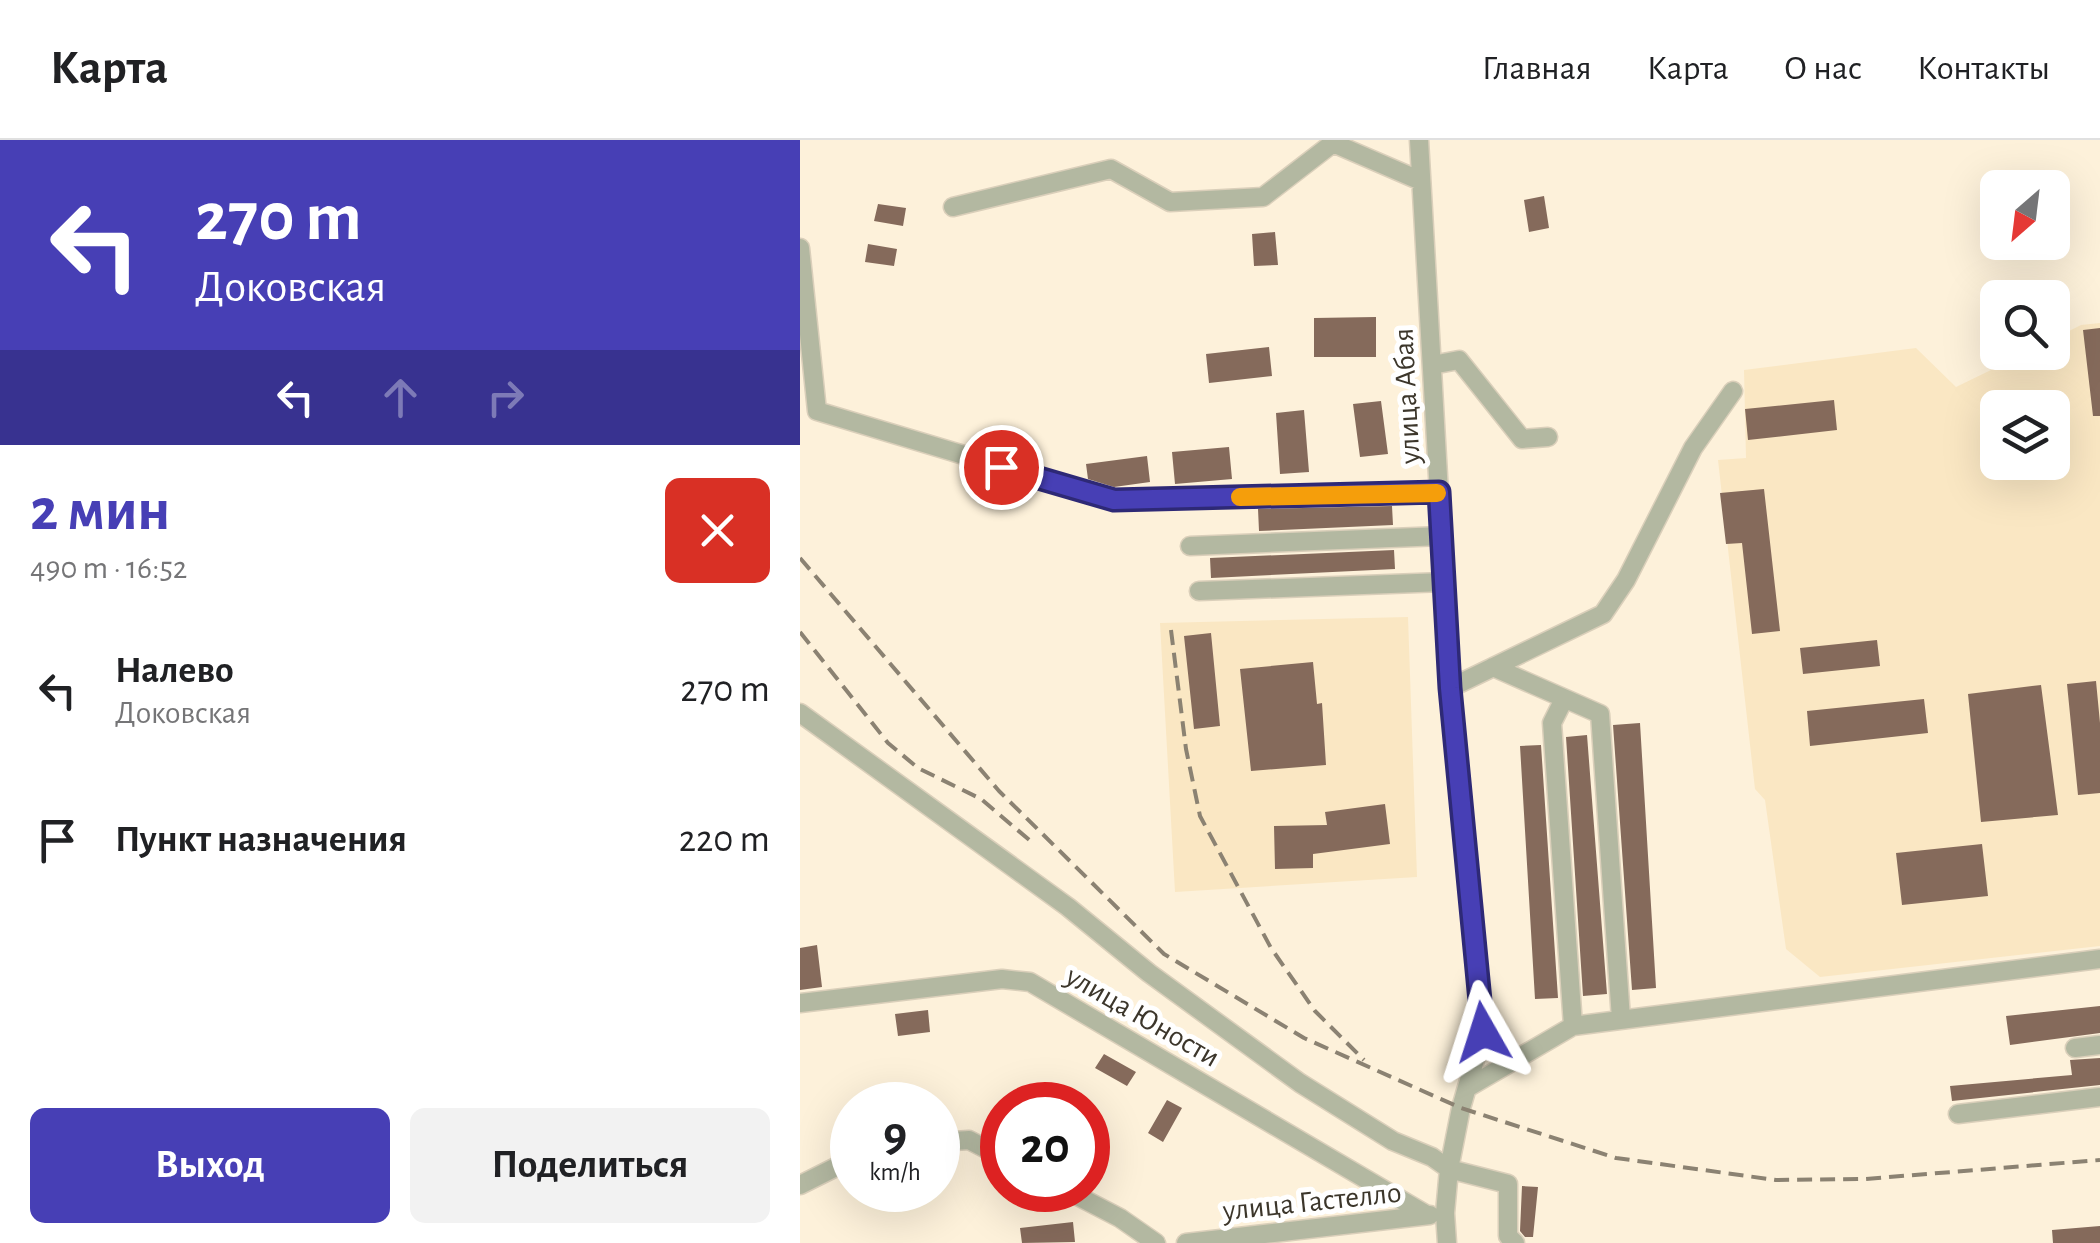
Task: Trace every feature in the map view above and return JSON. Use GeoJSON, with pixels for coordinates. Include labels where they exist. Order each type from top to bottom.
{"type":"FeatureCollection","features":[{"type":"Feature","properties":{"kind":"street","name":"улица Абая"},"geometry":{"type":"LineString","coordinates":[[1418,140],[1450,688],[1483,1032],[1436,1214],[1447,1243]]}},
{"type":"Feature","properties":{"kind":"street"},"geometry":{"type":"LineString","coordinates":[[953,207],[1111,168],[1170,202],[1264,197],[1333,143],[1421,181]]}},
{"type":"Feature","properties":{"kind":"street"},"geometry":{"type":"LineString","coordinates":[[800,248],[809,409],[1114,500],[1439,492]]}},
{"type":"Feature","properties":{"kind":"street"},"geometry":{"type":"LineString","coordinates":[[1432,365],[1459,360],[1522,438],[1548,436]]}},
{"type":"Feature","properties":{"kind":"street"},"geometry":{"type":"LineString","coordinates":[[1450,688],[1603,614],[1626,580],[1693,448],[1733,390]]}},
{"type":"Feature","properties":{"kind":"street"},"geometry":{"type":"LineString","coordinates":[[1190,546],[1442,536]]}},
{"type":"Feature","properties":{"kind":"street"},"geometry":{"type":"LineString","coordinates":[[1199,591],[1444,582]]}},
{"type":"Feature","properties":{"kind":"street"},"geometry":{"type":"LineString","coordinates":[[1493,668],[1600,714],[1622,1019]]}},
{"type":"Feature","properties":{"kind":"street"},"geometry":{"type":"LineString","coordinates":[[1564,698],[1552,723],[1573,1026]]}},
{"type":"Feature","properties":{"kind":"street"},"geometry":{"type":"LineString","coordinates":[[800,713],[1068,907],[1248,1048],[1350,1115],[1450,1169],[1508,1184],[1508,1236],[1515,1243]]}},
{"type":"Feature","properties":{"kind":"street"},"geometry":{"type":"LineString","coordinates":[[1467,1088],[1573,1026],[2100,959]]}},
{"type":"Feature","properties":{"kind":"street","name":"улица Юности"},"geometry":{"type":"LineString","coordinates":[[800,1003],[1002,980],[1030,982],[1436,1214]]}},
{"type":"Feature","properties":{"kind":"street"},"geometry":{"type":"LineString","coordinates":[[2075,1048],[2100,1045]]}},
{"type":"Feature","properties":{"kind":"street"},"geometry":{"type":"LineString","coordinates":[[1958,1114],[2100,1098]]}},
{"type":"Feature","properties":{"kind":"street"},"geometry":{"type":"LineString","coordinates":[[800,1185],[830,1171]]}},
{"type":"Feature","properties":{"kind":"street"},"geometry":{"type":"LineString","coordinates":[[1108,1212],[1156,1243]]}},
{"type":"Feature","properties":{"kind":"street","name":"улица Гастелло"},"geometry":{"type":"LineString","coordinates":[[1186,1243],[1436,1214]]}},
{"type":"Feature","properties":{"kind":"shaded area"},"geometry":{"type":"Polygon","coordinates":[[[2100,323],[2100,946],[1820,977],[1786,949],[1765,800],[1755,789],[1718,460],[1746,458],[1744,370],[1916,348],[1956,387],[1991,370],[2070,370],[2070,330],[2100,323]]]}},
{"type":"Feature","properties":{"kind":"shaded area"},"geometry":{"type":"Polygon","coordinates":[[[1408,617],[1417,877],[1175,892],[1160,623],[1408,617]]]}},
{"type":"Feature","properties":{"kind":"building"},"geometry":{"type":"Polygon","coordinates":[[[1544,196],[1549,228],[1529,232],[1524,200],[1544,196]]]}},
{"type":"Feature","properties":{"kind":"building"},"geometry":{"type":"Polygon","coordinates":[[[878,204],[906,208],[903,226],[874,221],[878,204]]]}},
{"type":"Feature","properties":{"kind":"building"},"geometry":{"type":"Polygon","coordinates":[[[1275,232],[1278,265],[1254,266],[1252,234],[1275,232]]]}},
{"type":"Feature","properties":{"kind":"building"},"geometry":{"type":"Polygon","coordinates":[[[868,244],[897,249],[894,266],[865,262],[868,244]]]}},
{"type":"Feature","properties":{"kind":"building"},"geometry":{"type":"Polygon","coordinates":[[[1376,317],[1376,357],[1314,357],[1314,318],[1376,317]]]}},
{"type":"Feature","properties":{"kind":"building"},"geometry":{"type":"Polygon","coordinates":[[[2100,328],[2100,416],[2093,416],[2083,330],[2100,328]]]}},
{"type":"Feature","properties":{"kind":"building"},"geometry":{"type":"Polygon","coordinates":[[[1269,347],[1272,376],[1209,383],[1206,354],[1269,347]]]}},
{"type":"Feature","properties":{"kind":"building"},"geometry":{"type":"Polygon","coordinates":[[[1834,400],[1837,430],[1748,440],[1745,409],[1834,400]]]}},
{"type":"Feature","properties":{"kind":"building"},"geometry":{"type":"Polygon","coordinates":[[[1381,401],[1388,454],[1360,457],[1353,404],[1381,401]]]}},
{"type":"Feature","properties":{"kind":"building"},"geometry":{"type":"Polygon","coordinates":[[[1304,410],[1309,472],[1280,474],[1276,413],[1304,410]]]}},
{"type":"Feature","properties":{"kind":"building"},"geometry":{"type":"Polygon","coordinates":[[[1229,447],[1232,479],[1175,484],[1172,452],[1229,447]]]}},
{"type":"Feature","properties":{"kind":"building"},"geometry":{"type":"Polygon","coordinates":[[[1147,456],[1150,482],[1114,487],[1088,479],[1086,464],[1147,456]]]}},
{"type":"Feature","properties":{"kind":"building"},"geometry":{"type":"Polygon","coordinates":[[[1764,489],[1780,631],[1752,634],[1742,543],[1726,544],[1720,493],[1764,489]]]}},
{"type":"Feature","properties":{"kind":"building"},"geometry":{"type":"Polygon","coordinates":[[[1392,506],[1393,525],[1259,531],[1258,509],[1392,506]]]}},
{"type":"Feature","properties":{"kind":"building"},"geometry":{"type":"Polygon","coordinates":[[[1394,550],[1395,569],[1211,578],[1210,558],[1394,550]]]}},
{"type":"Feature","properties":{"kind":"building"},"geometry":{"type":"Polygon","coordinates":[[[1211,633],[1220,726],[1194,729],[1184,636],[1211,633]]]}},
{"type":"Feature","properties":{"kind":"building"},"geometry":{"type":"Polygon","coordinates":[[[1877,640],[1880,666],[1803,674],[1800,648],[1877,640]]]}},
{"type":"Feature","properties":{"kind":"building"},"geometry":{"type":"Polygon","coordinates":[[[1313,662],[1317,704],[1322,703],[1326,765],[1251,771],[1240,669],[1313,662]]]}},
{"type":"Feature","properties":{"kind":"building"},"geometry":{"type":"Polygon","coordinates":[[[2096,681],[2100,793],[2078,795],[2067,684],[2096,681]]]}},
{"type":"Feature","properties":{"kind":"building"},"geometry":{"type":"Polygon","coordinates":[[[2041,685],[2058,815],[1981,822],[1968,694],[2041,685]]]}},
{"type":"Feature","properties":{"kind":"building"},"geometry":{"type":"Polygon","coordinates":[[[1924,699],[1928,733],[1810,746],[1807,711],[1924,699]]]}},
{"type":"Feature","properties":{"kind":"building"},"geometry":{"type":"Polygon","coordinates":[[[1640,723],[1656,988],[1632,990],[1613,725],[1640,723]]]}},
{"type":"Feature","properties":{"kind":"building"},"geometry":{"type":"Polygon","coordinates":[[[1587,735],[1607,994],[1583,996],[1566,737],[1587,735]]]}},
{"type":"Feature","properties":{"kind":"building"},"geometry":{"type":"Polygon","coordinates":[[[1541,745],[1558,998],[1535,999],[1520,746],[1541,745]]]}},
{"type":"Feature","properties":{"kind":"building"},"geometry":{"type":"Polygon","coordinates":[[[1385,804],[1390,844],[1313,854],[1313,868],[1275,869],[1274,826],[1327,825],[1325,812],[1385,804]]]}},
{"type":"Feature","properties":{"kind":"building"},"geometry":{"type":"Polygon","coordinates":[[[1982,844],[1988,896],[1902,905],[1896,853],[1982,844]]]}},
{"type":"Feature","properties":{"kind":"building"},"geometry":{"type":"Polygon","coordinates":[[[817,945],[822,987],[800,990],[800,948],[817,945]]]}},
{"type":"Feature","properties":{"kind":"building"},"geometry":{"type":"Polygon","coordinates":[[[2100,1006],[2100,1033],[2010,1045],[2006,1016],[2100,1006]]]}},
{"type":"Feature","properties":{"kind":"building"},"geometry":{"type":"Polygon","coordinates":[[[928,1010],[930,1032],[898,1036],[895,1014],[928,1010]]]}},
{"type":"Feature","properties":{"kind":"building"},"geometry":{"type":"Polygon","coordinates":[[[1104,1054],[1136,1072],[1127,1086],[1095,1068],[1104,1054]]]}},
{"type":"Feature","properties":{"kind":"building"},"geometry":{"type":"Polygon","coordinates":[[[2100,1058],[2100,1085],[1952,1101],[1950,1086],[2072,1075],[2070,1060],[2100,1058]]]}},
{"type":"Feature","properties":{"kind":"building"},"geometry":{"type":"Polygon","coordinates":[[[1167,1100],[1182,1108],[1163,1142],[1148,1133],[1167,1100]]]}},
{"type":"Feature","properties":{"kind":"building"},"geometry":{"type":"Polygon","coordinates":[[[1522,1186],[1538,1187],[1533,1237],[1525,1237],[1520,1231],[1522,1186]]]}},
{"type":"Feature","properties":{"kind":"building"},"geometry":{"type":"Polygon","coordinates":[[[1073,1222],[1075,1242],[1022,1243],[1020,1228],[1073,1222]]]}},
{"type":"Feature","properties":{"kind":"building"},"geometry":{"type":"Polygon","coordinates":[[[2100,1226],[2100,1243],[2053,1243],[2052,1230],[2100,1226]]]}},
{"type":"Feature","properties":{"kind":"railway"},"geometry":{"type":"LineString","coordinates":[[800,558],[999,791],[1164,954],[1304,1038],[1461,1108],[1616,1158],[1776,1180],[1865,1179],[2100,1160]]}},
{"type":"Feature","properties":{"kind":"railway"},"geometry":{"type":"LineString","coordinates":[[1171,630],[1186,749],[1200,816],[1271,948],[1315,1011],[1364,1060]]}},
{"type":"Feature","properties":{"kind":"railway"},"geometry":{"type":"LineString","coordinates":[[800,632],[888,743],[918,768],[981,799],[1034,844]]}},
{"type":"Feature","properties":{"kind":"slow traffic"},"geometry":{"type":"LineString","coordinates":[[1240,497],[1437,493]]}},
{"type":"Feature","properties":{"kind":"route"},"geometry":{"type":"LineString","coordinates":[[1001,467],[1114,500],[1439,492],[1450,688],[1483,1032]]}}]}
